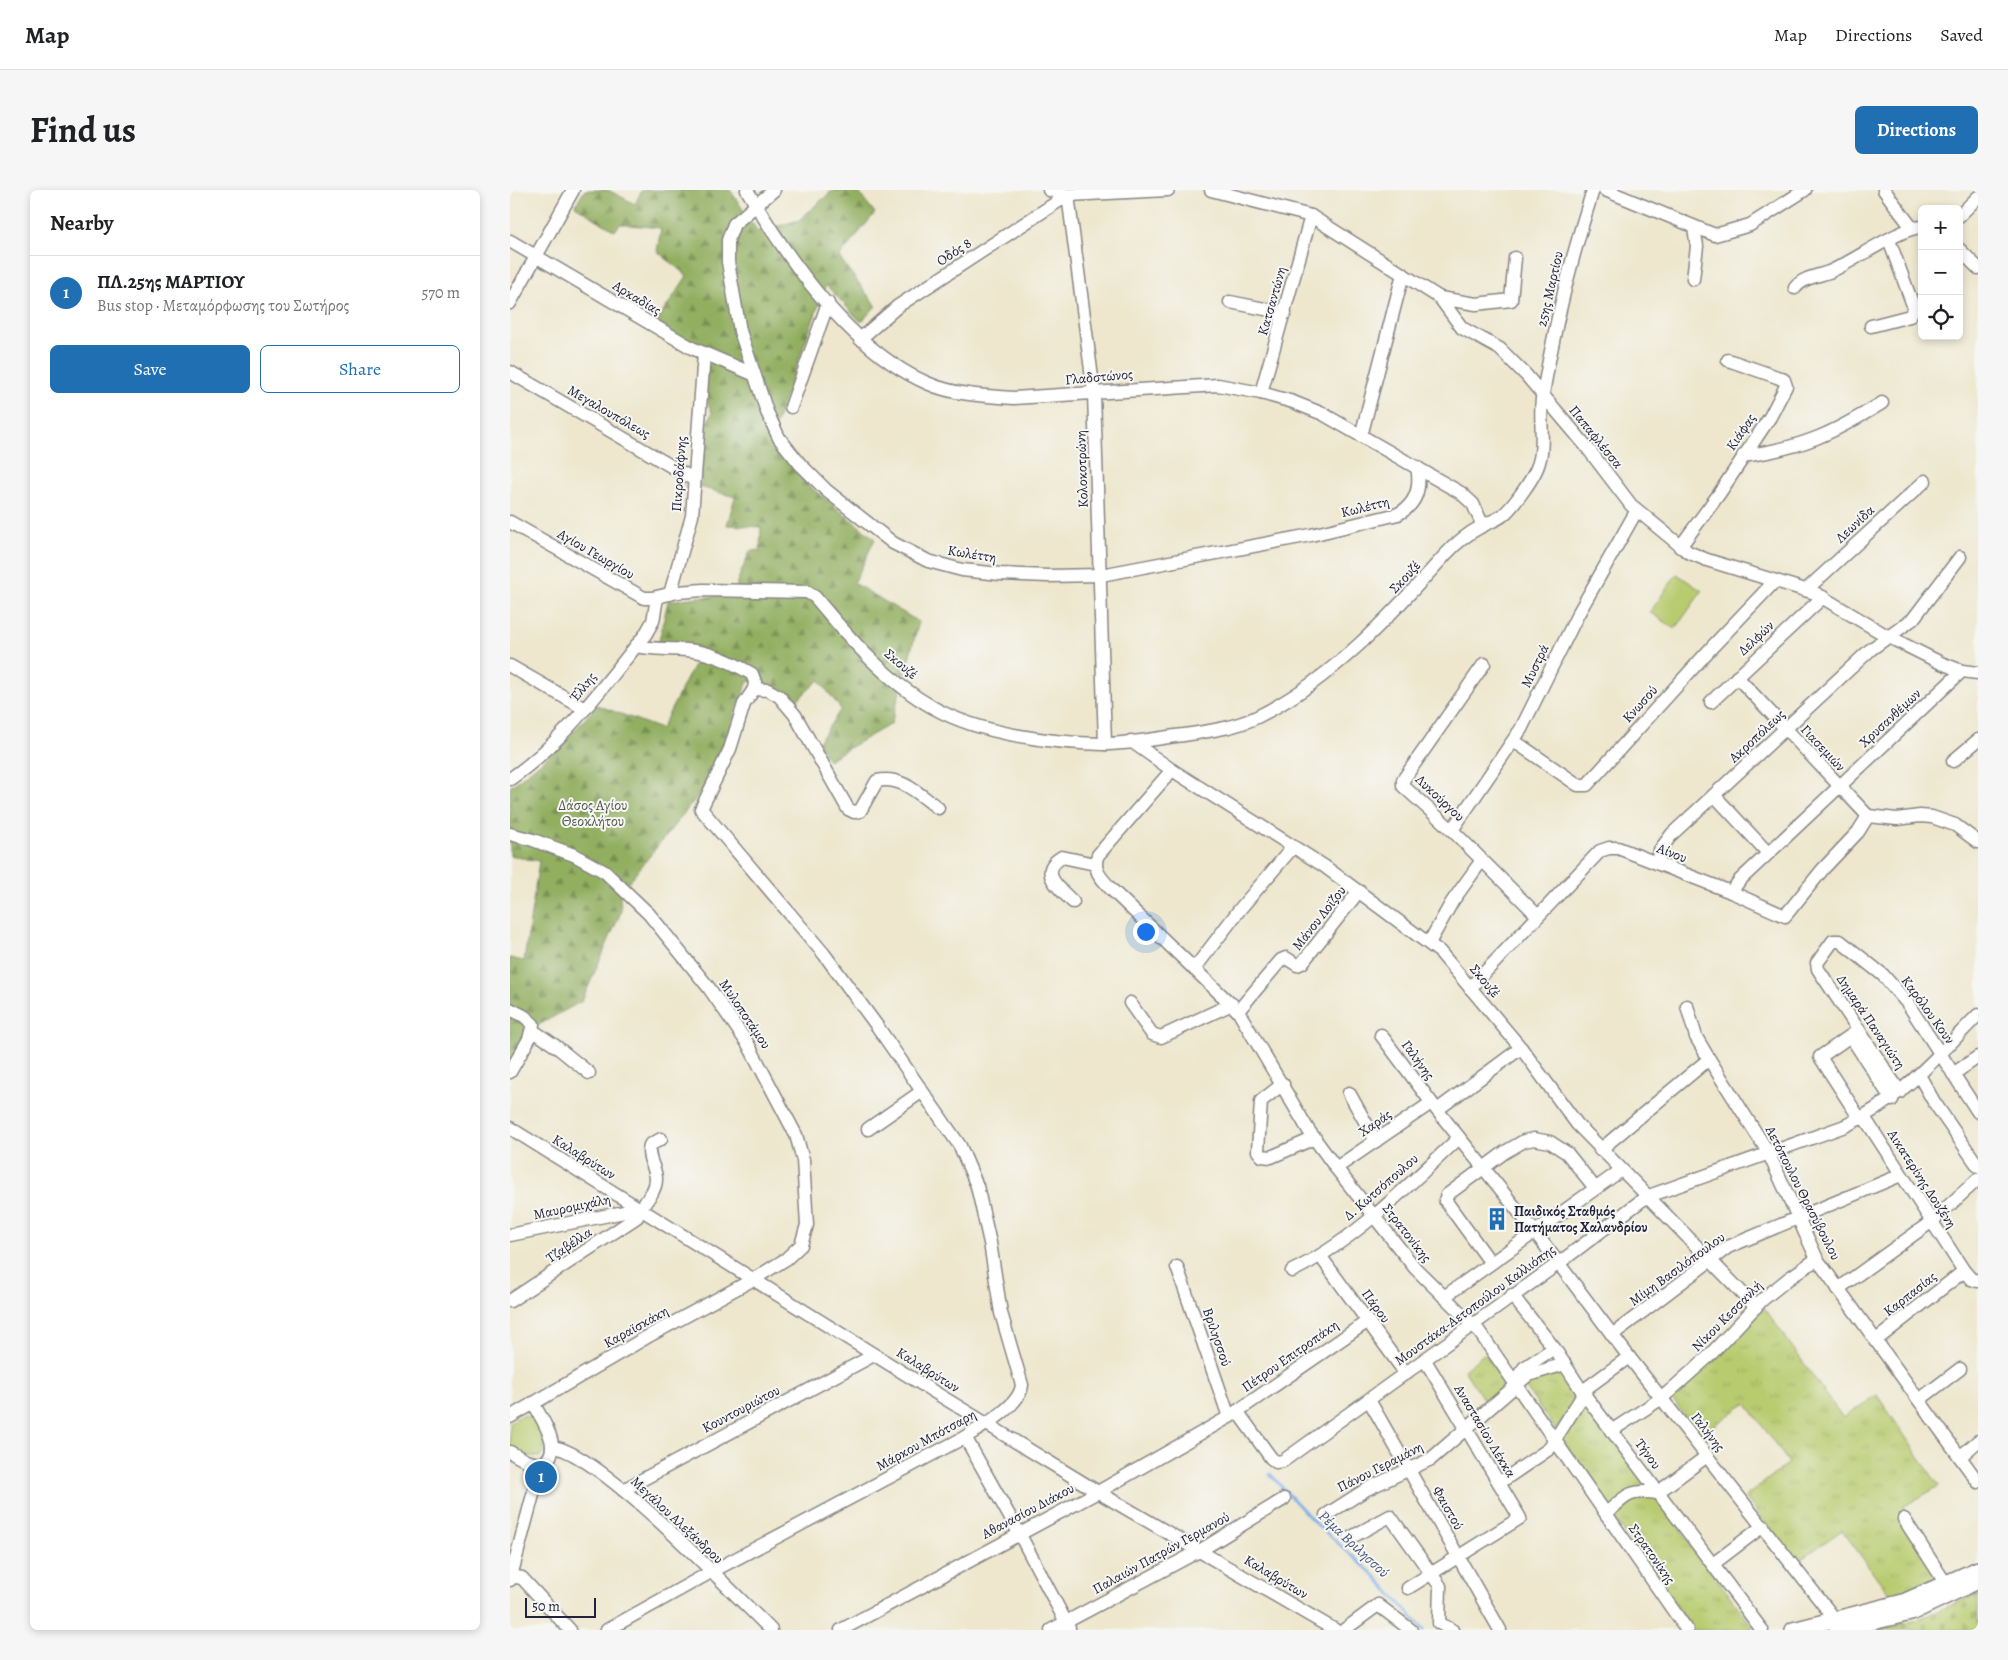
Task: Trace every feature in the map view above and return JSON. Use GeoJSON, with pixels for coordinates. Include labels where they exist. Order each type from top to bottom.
{"type":"FeatureCollection","features":[{"type":"Feature","properties":{"kind":"main road"},"geometry":{"type":"LineString","coordinates":[[1836,1624],[1897,1604],[1978,1569]]}},
{"type":"Feature","properties":{"kind":"main road"},"geometry":{"type":"LineString","coordinates":[[1793,1630],[1911,1613],[1978,1581]]}},
{"type":"Feature","properties":{"kind":"street"},"geometry":{"type":"LineString","coordinates":[[510,303],[573,190]]}},
{"type":"Feature","properties":{"kind":"street","name":"Γλαδστώνος"},"geometry":{"type":"LineString","coordinates":[[747,190],[807,278],[840,319],[860,339],[907,372],[928,384],[955,392],[1014,398],[1218,384],[1261,393],[1293,402],[1322,414],[1418,467],[1468,498],[1483,526]]}},
{"type":"Feature","properties":{"kind":"street"},"geometry":{"type":"LineString","coordinates":[[756,205],[774,190]]}},
{"type":"Feature","properties":{"kind":"street"},"geometry":{"type":"LineString","coordinates":[[1049,190],[1068,195],[1168,190]]}},
{"type":"Feature","properties":{"kind":"street","name":"Παπαφλέσσα"},"geometry":{"type":"LineString","coordinates":[[1211,190],[1311,216],[1440,298],[1462,328],[1502,350],[1586,446],[1625,498],[1680,547],[1695,556],[1823,597],[1887,636],[1940,663],[1962,671],[1978,673]]}},
{"type":"Feature","properties":{"kind":"street","name":"25ης Μαρτίου"},"geometry":{"type":"LineString","coordinates":[[1543,396],[1563,292],[1593,190]]}},
{"type":"Feature","properties":{"kind":"street"},"geometry":{"type":"LineString","coordinates":[[1605,190],[1715,235],[1734,232],[1750,225],[1805,190]]}},
{"type":"Feature","properties":{"kind":"street"},"geometry":{"type":"LineString","coordinates":[[1795,288],[1803,280],[1842,266],[1917,227],[1884,190]]}},
{"type":"Feature","properties":{"kind":"street","name":"Οδός 8"},"geometry":{"type":"LineString","coordinates":[[860,339],[898,306],[1068,195]]}},
{"type":"Feature","properties":{"kind":"street","name":"Κολοκοτρώνη"},"geometry":{"type":"LineString","coordinates":[[1068,195],[1094,393],[1105,744]]}},
{"type":"Feature","properties":{"kind":"street"},"geometry":{"type":"LineString","coordinates":[[1963,212],[1978,197]]}},
{"type":"Feature","properties":{"kind":"street","name":"Κωλέττη"},"geometry":{"type":"LineString","coordinates":[[756,205],[734,224],[728,240],[728,262],[734,304],[753,374],[780,438],[800,464],[827,491],[893,543],[928,561],[962,570],[1048,576],[1101,575],[1311,535],[1398,514],[1410,506],[1416,496],[1419,484],[1418,467]]}},
{"type":"Feature","properties":{"kind":"street","name":"Κατσαντώνη"},"geometry":{"type":"LineString","coordinates":[[1261,393],[1311,216]]}},
{"type":"Feature","properties":{"kind":"street"},"geometry":{"type":"LineString","coordinates":[[1693,279],[1697,246],[1694,228]]}},
{"type":"Feature","properties":{"kind":"street"},"geometry":{"type":"LineString","coordinates":[[1871,326],[1910,316],[1913,313],[1914,308],[1889,240]]}},
{"type":"Feature","properties":{"kind":"street","name":"Αρκαδίας"},"geometry":{"type":"LineString","coordinates":[[510,241],[704,354],[753,374]]}},
{"type":"Feature","properties":{"kind":"street"},"geometry":{"type":"LineString","coordinates":[[1960,250],[1978,268]]}},
{"type":"Feature","properties":{"kind":"street"},"geometry":{"type":"LineString","coordinates":[[1440,298],[1472,304],[1511,300],[1515,258]]}},
{"type":"Feature","properties":{"kind":"street"},"geometry":{"type":"LineString","coordinates":[[1362,436],[1403,274]]}},
{"type":"Feature","properties":{"kind":"street"},"geometry":{"type":"LineString","coordinates":[[1230,302],[1285,313]]}},
{"type":"Feature","properties":{"kind":"street"},"geometry":{"type":"LineString","coordinates":[[791,407],[828,303]]}},
{"type":"Feature","properties":{"kind":"street","name":"Πικροδάφνης"},"geometry":{"type":"LineString","coordinates":[[670,594],[692,516],[693,479],[704,354]]}},
{"type":"Feature","properties":{"kind":"street","name":"Κιάφας"},"geometry":{"type":"LineString","coordinates":[[1680,547],[1711,506],[1770,416],[1786,383],[1777,377],[1728,360]]}},
{"type":"Feature","properties":{"kind":"street","name":"Μεγαλουπόλεως"},"geometry":{"type":"LineString","coordinates":[[510,372],[693,479]]}},
{"type":"Feature","properties":{"kind":"street","name":"Σκουζέ"},"geometry":{"type":"LineString","coordinates":[[670,594],[703,590],[799,591],[815,597],[870,658],[901,685],[931,707],[947,714],[1012,733],[1105,744],[1227,728],[1243,723],[1278,706],[1320,677],[1378,627],[1411,594],[1448,552],[1483,526],[1505,514],[1537,468],[1540,457],[1543,396]]}},
{"type":"Feature","properties":{"kind":"street"},"geometry":{"type":"LineString","coordinates":[[1743,456],[1777,451],[1820,438],[1841,428],[1882,403]]}},
{"type":"Feature","properties":{"kind":"street","name":"Λεωνίδα"},"geometry":{"type":"LineString","coordinates":[[1806,590],[1925,481]]}},
{"type":"Feature","properties":{"kind":"street","name":"Μυστρά"},"geometry":{"type":"LineString","coordinates":[[1452,830],[1514,741],[1578,614],[1637,510]]}},
{"type":"Feature","properties":{"kind":"street","name":"Αγίου Γεωργίου"},"geometry":{"type":"LineString","coordinates":[[510,522],[636,595],[657,598],[670,594]]}},
{"type":"Feature","properties":{"kind":"street","name":"Ακροπόλεως"},"geometry":{"type":"LineString","coordinates":[[1659,864],[1662,846],[1714,795],[1887,636],[1918,614],[1960,557]]}},
{"type":"Feature","properties":{"kind":"street","name":"Κνωσού"},"geometry":{"type":"LineString","coordinates":[[1514,741],[1578,785],[1587,785],[1667,695],[1776,581]]}},
{"type":"Feature","properties":{"kind":"street","name":"Δελφών"},"geometry":{"type":"LineString","coordinates":[[1711,702],[1823,597]]}},
{"type":"Feature","properties":{"kind":"street","name":"Έλλης"},"geometry":{"type":"LineString","coordinates":[[510,779],[545,751],[585,709],[654,621],[657,598]]}},
{"type":"Feature","properties":{"kind":"street"},"geometry":{"type":"LineString","coordinates":[[636,646],[654,650],[686,650],[716,656],[752,674],[755,682],[754,689],[768,690],[779,696],[795,715],[848,809],[854,812],[860,811],[877,781],[888,778],[900,781],[938,808]]}},
{"type":"Feature","properties":{"kind":"street","name":"Λυκούργου"},"geometry":{"type":"LineString","coordinates":[[1484,664],[1402,783],[1404,789],[1452,830],[1538,916]]}},
{"type":"Feature","properties":{"kind":"street"},"geometry":{"type":"LineString","coordinates":[[510,666],[585,709]]}},
{"type":"Feature","properties":{"kind":"street","name":"Χρυσανθέμων"},"geometry":{"type":"LineString","coordinates":[[1731,892],[1740,880],[1838,786],[1962,671]]}},
{"type":"Feature","properties":{"kind":"street","name":"Γιασεμιών"},"geometry":{"type":"LineString","coordinates":[[1737,677],[1868,816]]}},
{"type":"Feature","properties":{"kind":"street","name":"Μάρκου Μπότσαρη"},"geometry":{"type":"LineString","coordinates":[[608,1630],[711,1572],[965,1437],[987,1424],[1016,1400],[1022,1386],[1001,1313],[990,1243],[977,1186],[960,1146],[921,1092],[878,1026],[824,954],[734,845],[703,814],[702,804],[730,749],[744,704],[754,689]]}},
{"type":"Feature","properties":{"kind":"street"},"geometry":{"type":"LineString","coordinates":[[1952,761],[1978,740]]}},
{"type":"Feature","properties":{"kind":"street","name":"Σκουζέ"},"geometry":{"type":"LineString","coordinates":[[1131,741],[1172,770],[1359,891],[1429,943],[1446,958],[1521,1048],[1567,1112],[1600,1150],[1756,1307]]}},
{"type":"Feature","properties":{"kind":"street"},"geometry":{"type":"LineString","coordinates":[[1073,902],[1052,880],[1050,872],[1054,862],[1062,857],[1095,864],[1098,855],[1172,770]]}},
{"type":"Feature","properties":{"kind":"street"},"geometry":{"type":"LineString","coordinates":[[1714,795],[1768,853]]}},
{"type":"Feature","properties":{"kind":"street"},"geometry":{"type":"LineString","coordinates":[[1868,816],[1897,819],[1932,817],[1955,825],[1978,842]]}},
{"type":"Feature","properties":{"kind":"street","name":"Αίνου"},"geometry":{"type":"LineString","coordinates":[[1470,988],[1600,851],[1618,848],[1731,892],[1785,916],[1823,869],[1858,832],[1868,816]]}},
{"type":"Feature","properties":{"kind":"street","name":"Μυλοποτάμου"},"geometry":{"type":"LineString","coordinates":[[510,834],[574,855],[605,872],[649,914],[685,957],[709,988],[767,1076],[796,1135],[803,1160],[807,1226],[803,1240],[795,1252],[754,1279]]}},
{"type":"Feature","properties":{"kind":"street"},"geometry":{"type":"LineString","coordinates":[[1195,968],[1240,909],[1293,847]]}},
{"type":"Feature","properties":{"kind":"street"},"geometry":{"type":"LineString","coordinates":[[1429,943],[1452,902],[1482,860]]}},
{"type":"Feature","properties":{"kind":"street","name":"Στρατονίκης"},"geometry":{"type":"LineString","coordinates":[[1095,864],[1096,871],[1112,890],[1235,1007],[1315,1138],[1336,1168],[1415,1268],[1473,1324],[1686,1630]]}},
{"type":"Feature","properties":{"kind":"street","name":"Μάνου Λοϊζου"},"geometry":{"type":"LineString","coordinates":[[1235,1007],[1281,960],[1286,958],[1297,965],[1302,963],[1359,891]]}},
{"type":"Feature","properties":{"kind":"street","name":"Καρόλου Κουν"},"geometry":{"type":"LineString","coordinates":[[1818,969],[1818,963],[1832,943],[1836,941],[1865,961],[1893,986],[1916,1014],[1978,1112]]}},
{"type":"Feature","properties":{"kind":"street","name":"Δημαρά Παναγιώτη"},"geometry":{"type":"LineString","coordinates":[[1818,969],[1855,1033],[1896,1096]]}},
{"type":"Feature","properties":{"kind":"street"},"geometry":{"type":"LineString","coordinates":[[1130,1003],[1152,1034],[1159,1037],[1235,1007]]}},
{"type":"Feature","properties":{"kind":"street","name":"Αετόπουλου Θρασύβουλου"},"geometry":{"type":"LineString","coordinates":[[1687,1006],[1696,1036],[1768,1152],[1817,1259],[1978,1482]]}},
{"type":"Feature","properties":{"kind":"street"},"geometry":{"type":"LineString","coordinates":[[510,1009],[530,1020],[533,1024],[532,1030],[510,1072]]}},
{"type":"Feature","properties":{"kind":"street","name":"Μουστάκα-Αετοπούλου Καλλιόπης"},"geometry":{"type":"LineString","coordinates":[[1233,1414],[1271,1458],[1280,1462],[1406,1374],[1512,1295],[1559,1264],[1646,1197],[1862,1118],[1896,1096],[1978,1015]]}},
{"type":"Feature","properties":{"kind":"street"},"geometry":{"type":"LineString","coordinates":[[532,1030],[589,1073]]}},
{"type":"Feature","properties":{"kind":"street","name":"Αικατερίνης Δουζένη"},"geometry":{"type":"LineString","coordinates":[[1855,1033],[1820,1056],[1931,1222],[1971,1277]]}},
{"type":"Feature","properties":{"kind":"street","name":"Γαλήνης"},"geometry":{"type":"LineString","coordinates":[[1381,1035],[1459,1138],[1535,1232],[1629,1357],[1763,1526],[1836,1624]]}},
{"type":"Feature","properties":{"kind":"street","name":"Χαράς"},"geometry":{"type":"LineString","coordinates":[[1336,1168],[1376,1140],[1434,1106],[1521,1048]]}},
{"type":"Feature","properties":{"kind":"street"},"geometry":{"type":"LineString","coordinates":[[1953,1074],[1978,1057]]}},
{"type":"Feature","properties":{"kind":"street"},"geometry":{"type":"LineString","coordinates":[[1600,1150],[1709,1059]]}},
{"type":"Feature","properties":{"kind":"street"},"geometry":{"type":"LineString","coordinates":[[1919,1075],[1934,1102],[1978,1166]]}},
{"type":"Feature","properties":{"kind":"street"},"geometry":{"type":"LineString","coordinates":[[1283,1084],[1261,1101],[1258,1151],[1262,1156],[1271,1157],[1315,1138]]}},
{"type":"Feature","properties":{"kind":"street"},"geometry":{"type":"LineString","coordinates":[[868,1128],[921,1092]]}},
{"type":"Feature","properties":{"kind":"street"},"geometry":{"type":"LineString","coordinates":[[1348,1092],[1376,1140]]}},
{"type":"Feature","properties":{"kind":"street","name":"Καλαβρύτων"},"geometry":{"type":"LineString","coordinates":[[510,1128],[1098,1492],[1201,1550],[1335,1630]]}},
{"type":"Feature","properties":{"kind":"street","name":"Δ. Κωτσόπουλου"},"geometry":{"type":"LineString","coordinates":[[1292,1271],[1321,1257],[1374,1216],[1459,1138]]}},
{"type":"Feature","properties":{"kind":"street","name":"Τζαβέλλα"},"geometry":{"type":"LineString","coordinates":[[510,1301],[637,1217],[639,1208],[655,1186],[655,1172],[648,1152],[650,1145],[661,1139]]}},
{"type":"Feature","properties":{"kind":"street"},"geometry":{"type":"LineString","coordinates":[[1491,1263],[1445,1200],[1447,1195],[1484,1168],[1516,1145],[1529,1139],[1538,1139],[1550,1142],[1567,1153],[1595,1188]]}},
{"type":"Feature","properties":{"kind":"street"},"geometry":{"type":"LineString","coordinates":[[1444,1297],[1620,1171]]}},
{"type":"Feature","properties":{"kind":"street","name":"Μίμη Βασιλόπουλου"},"geometry":{"type":"LineString","coordinates":[[1612,1335],[1728,1247],[1798,1220],[1901,1175]]}},
{"type":"Feature","properties":{"kind":"street"},"geometry":{"type":"LineString","coordinates":[[1838,1289],[1931,1222],[1978,1179]]}},
{"type":"Feature","properties":{"kind":"street","name":"Μαυρομιχάλη"},"geometry":{"type":"LineString","coordinates":[[510,1235],[639,1208]]}},
{"type":"Feature","properties":{"kind":"street","name":"Πάρου"},"geometry":{"type":"LineString","coordinates":[[1321,1257],[1406,1374]]}},
{"type":"Feature","properties":{"kind":"street","name":"Νίκου Κεσσανλή"},"geometry":{"type":"LineString","coordinates":[[1612,1431],[1662,1398],[1708,1357],[1756,1307],[1788,1279],[1817,1259]]}},
{"type":"Feature","properties":{"kind":"street","name":"Βριλησσού"},"geometry":{"type":"LineString","coordinates":[[1177,1266],[1233,1414]]}},
{"type":"Feature","properties":{"kind":"street","name":"Καρπασίας"},"geometry":{"type":"LineString","coordinates":[[1875,1341],[1971,1277]]}},
{"type":"Feature","properties":{"kind":"street","name":"Καραϊσκάκη"},"geometry":{"type":"LineString","coordinates":[[510,1417],[647,1337],[754,1279]]}},
{"type":"Feature","properties":{"kind":"street","name":"Τήνου"},"geometry":{"type":"LineString","coordinates":[[1512,1295],[1554,1348],[1584,1394],[1657,1493],[1762,1630]]}},
{"type":"Feature","properties":{"kind":"street","name":"Πέτρου Επιτροπάκη"},"geometry":{"type":"LineString","coordinates":[[1233,1414],[1368,1321]]}},
{"type":"Feature","properties":{"kind":"street"},"geometry":{"type":"LineString","coordinates":[[1516,1386],[1521,1372],[1554,1348]]}},
{"type":"Feature","properties":{"kind":"street","name":"Κουντουριώτου"},"geometry":{"type":"LineString","coordinates":[[623,1490],[874,1355]]}},
{"type":"Feature","properties":{"kind":"street"},"geometry":{"type":"LineString","coordinates":[[1499,1483],[1546,1452],[1555,1443],[1588,1388],[1629,1357]]}},
{"type":"Feature","properties":{"kind":"street","name":"Αναστασίου Λέκκα"},"geometry":{"type":"LineString","coordinates":[[1425,1360],[1520,1518],[1458,1556]]}},
{"type":"Feature","properties":{"kind":"street"},"geometry":{"type":"LineString","coordinates":[[1516,1386],[1531,1373],[1565,1364]]}},
{"type":"Feature","properties":{"kind":"street"},"geometry":{"type":"LineString","coordinates":[[1919,1400],[1960,1369]]}},
{"type":"Feature","properties":{"kind":"street","name":"Πάνου Γεραμάνη"},"geometry":{"type":"LineString","coordinates":[[1326,1515],[1367,1488],[1409,1470],[1435,1456],[1516,1386]]}},
{"type":"Feature","properties":{"kind":"street","name":"Φαιστού"},"geometry":{"type":"LineString","coordinates":[[1369,1400],[1500,1630]]}},
{"type":"Feature","properties":{"kind":"street"},"geometry":{"type":"LineString","coordinates":[[533,1404],[550,1436],[552,1447],[548,1460],[541,1465],[511,1577],[522,1578],[570,1630]]}},
{"type":"Feature","properties":{"kind":"street","name":"Αθανασίου Διάκου"},"geometry":{"type":"LineString","coordinates":[[841,1630],[1019,1532],[1098,1492],[1233,1414]]}},
{"type":"Feature","properties":{"kind":"street"},"geometry":{"type":"LineString","coordinates":[[965,1437],[1019,1532],[1067,1626]]}},
{"type":"Feature","properties":{"kind":"street"},"geometry":{"type":"LineString","coordinates":[[1960,1457],[1978,1441]]}},
{"type":"Feature","properties":{"kind":"street","name":"Μεγάλου Αλεξάνδρου"},"geometry":{"type":"LineString","coordinates":[[552,1447],[566,1450],[577,1456],[623,1490],[771,1630]]}},
{"type":"Feature","properties":{"kind":"street"},"geometry":{"type":"LineString","coordinates":[[510,1452],[526,1461],[541,1465]]}},
{"type":"Feature","properties":{"kind":"street"},"geometry":{"type":"LineString","coordinates":[[1606,1514],[1630,1493],[1640,1491],[1657,1493],[1707,1456]]}},
{"type":"Feature","properties":{"kind":"street","name":"Παλαιών Πατρών Γερμανού"},"geometry":{"type":"LineString","coordinates":[[1051,1630],[1067,1626],[1201,1550],[1284,1499]]}},
{"type":"Feature","properties":{"kind":"street"},"geometry":{"type":"LineString","coordinates":[[1350,1538],[1388,1516],[1432,1573],[1441,1591],[1439,1623],[1452,1630]]}},
{"type":"Feature","properties":{"kind":"street"},"geometry":{"type":"LineString","coordinates":[[1904,1519],[1946,1584]]}},
{"type":"Feature","properties":{"kind":"street"},"geometry":{"type":"LineString","coordinates":[[1713,1564],[1763,1526]]}},
{"type":"Feature","properties":{"kind":"street"},"geometry":{"type":"LineString","coordinates":[[1408,1588],[1458,1556]]}},
{"type":"Feature","properties":{"kind":"street"},"geometry":{"type":"LineString","coordinates":[[1344,1630],[1378,1605],[1411,1630]]}},
{"type":"Feature","properties":{"kind":"green space","name":"Δάσος Αγίου Θεοκλήτου"},"geometry":{"type":"Polygon","coordinates":[[[585,190],[608,190],[635,204],[642,190],[730,190],[758,232],[799,220],[833,190],[857,190],[875,213],[839,257],[876,306],[861,322],[826,285],[771,437],[809,486],[875,539],[854,583],[919,622],[891,724],[828,760],[818,743],[841,709],[819,680],[794,703],[779,689],[748,681],[709,782],[620,893],[621,912],[582,1001],[526,1032],[510,1063],[510,958],[524,961],[539,861],[510,856],[510,787],[561,746],[597,705],[661,729],[702,649],[658,646],[668,601],[698,597],[737,596],[737,582],[750,551],[760,550],[761,527],[727,525],[735,497],[700,487],[706,425],[712,413],[707,400],[707,364],[657,321],[687,276],[657,251],[661,228],[620,224],[615,231],[575,206],[585,190]]]}},
{"type":"Feature","properties":{"kind":"green space"},"geometry":{"type":"Polygon","coordinates":[[[1677,574],[1702,591],[1675,629],[1650,612],[1677,574]]]}},
{"type":"Feature","properties":{"kind":"green space"},"geometry":{"type":"Polygon","coordinates":[[[1763,1306],[1843,1418],[1877,1395],[1939,1486],[1903,1507],[1941,1574],[1908,1591],[1894,1595],[1889,1594],[1842,1530],[1796,1563],[1745,1497],[1789,1463],[1746,1403],[1699,1436],[1671,1397],[1763,1306]]]}},
{"type":"Feature","properties":{"kind":"green space"},"geometry":{"type":"Polygon","coordinates":[[[1485,1353],[1509,1388],[1487,1405],[1464,1370],[1485,1353]]]}},
{"type":"Feature","properties":{"kind":"green space"},"geometry":{"type":"Polygon","coordinates":[[[1562,1368],[1579,1393],[1556,1430],[1523,1384],[1537,1374],[1562,1368]]]}},
{"type":"Feature","properties":{"kind":"green space"},"geometry":{"type":"Polygon","coordinates":[[[1585,1403],[1753,1627],[1747,1630],[1693,1630],[1560,1441],[1585,1403]]]}},
{"type":"Feature","properties":{"kind":"green space"},"geometry":{"type":"Polygon","coordinates":[[[523,1415],[534,1418],[540,1427],[544,1437],[544,1447],[540,1457],[529,1456],[510,1447],[510,1422],[523,1415]]]}},
{"type":"Feature","properties":{"kind":"green space"},"geometry":{"type":"Polygon","coordinates":[[[1978,1594],[1978,1630],[1874,1630],[1914,1621],[1978,1594]]]}},
{"type":"Feature","properties":{"kind":"waterway","name":"Ρέμα Βριλησσού"},"geometry":{"type":"LineString","coordinates":[[1270,1474],[1314,1522],[1374,1575],[1424,1630]]}},
{"type":"Feature","properties":{"kind":"place","name":"Παιδικός Σταθμός Πατήματος Χαλανδρίου"},"geometry":{"type":"Point","coordinates":[1497,1219]}},
{"type":"Feature","properties":{"kind":"place","name":"ΠΛ.25ης ΜΑΡΤΙΟΥ"},"geometry":{"type":"Point","coordinates":[541,1477]}}]}
